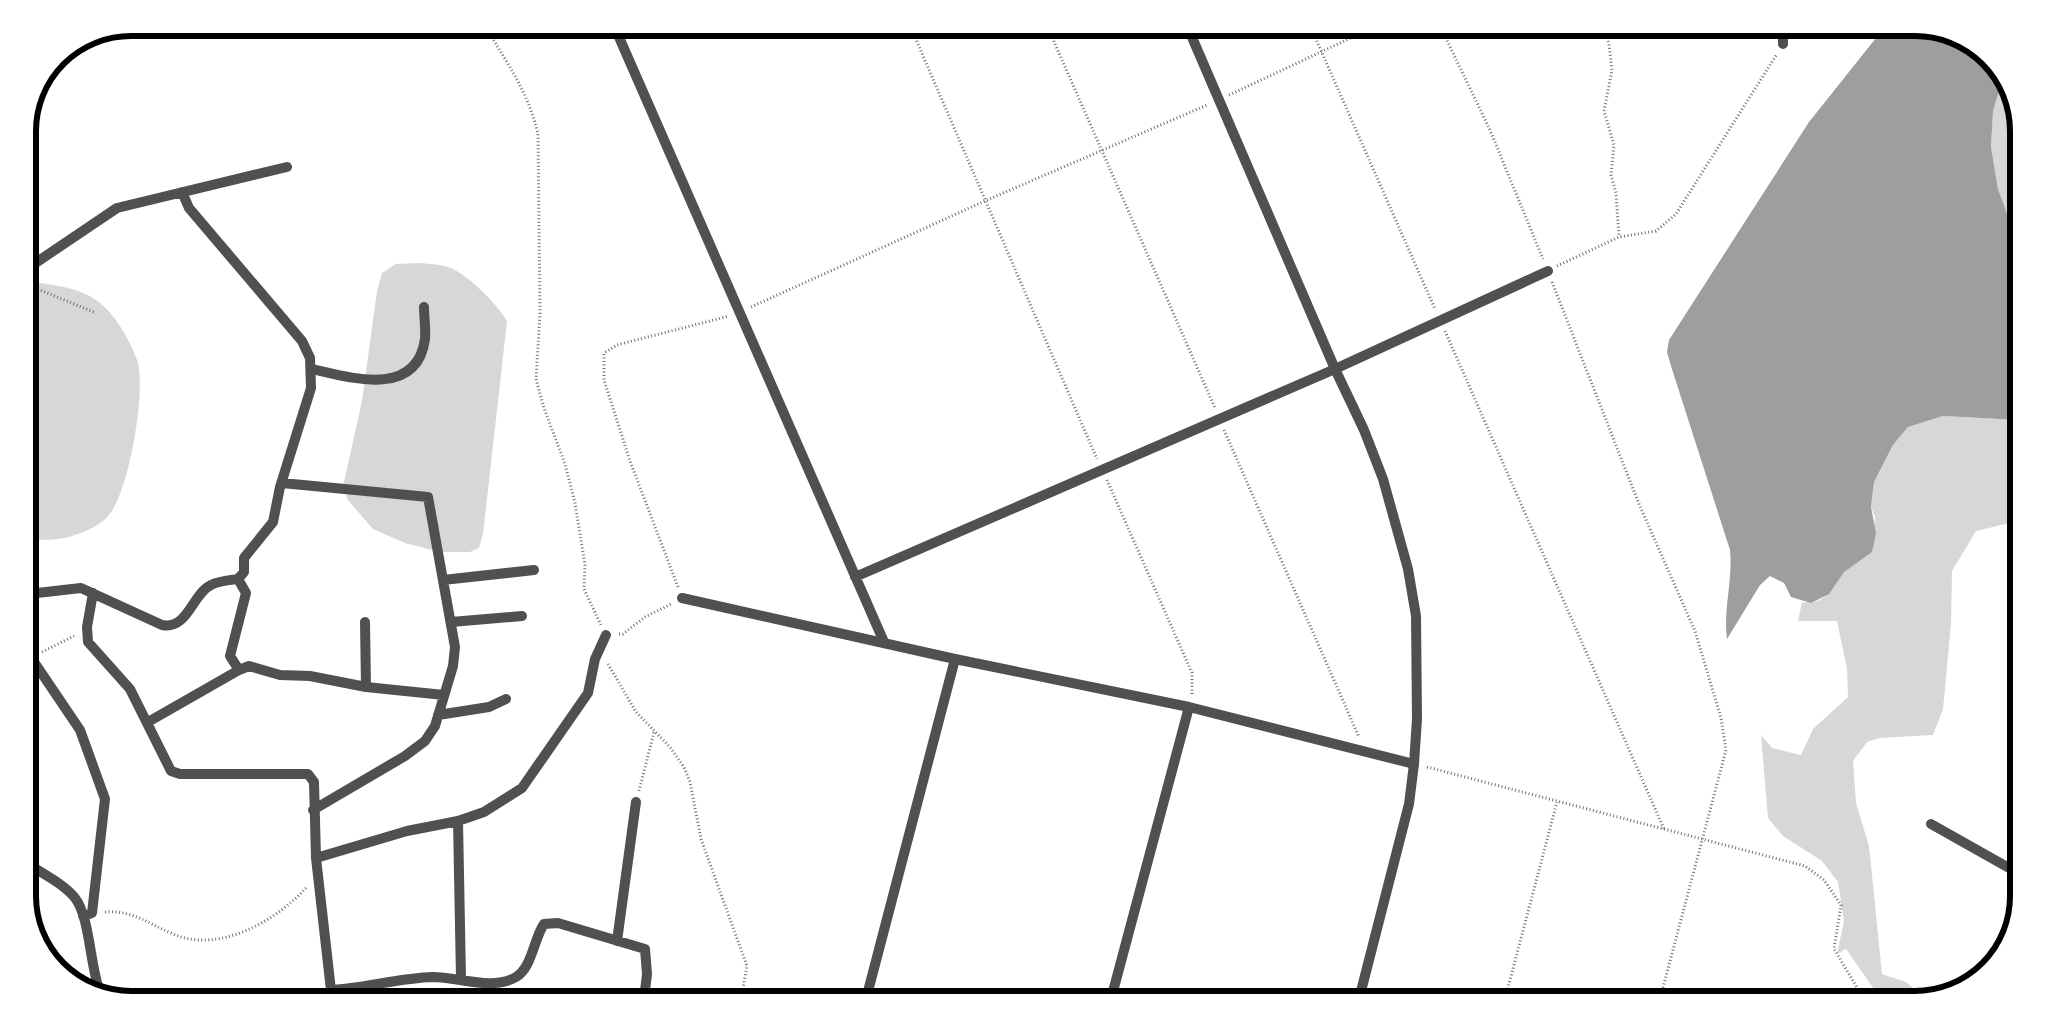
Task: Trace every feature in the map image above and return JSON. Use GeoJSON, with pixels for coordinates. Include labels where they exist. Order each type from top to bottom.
{"type":"FeatureCollection","features":[{"type":"Feature","properties":{"kind":"street"},"geometry":{"type":"LineString","coordinates":[[618,36],[884,642]]}},
{"type":"Feature","properties":{"kind":"street"},"geometry":{"type":"LineString","coordinates":[[1192,36],[1335,368],[1364,430],[1383,479],[1408,569],[1416,616],[1414,764],[1404,822],[1361,991]]}},
{"type":"Feature","properties":{"kind":"street"},"geometry":{"type":"LineString","coordinates":[[1783,36],[1783,44]]}},
{"type":"Feature","properties":{"kind":"street"},"geometry":{"type":"LineString","coordinates":[[36,262],[117,208],[287,167]]}},
{"type":"Feature","properties":{"kind":"street"},"geometry":{"type":"LineString","coordinates":[[36,593],[81,588],[162,625],[170,626],[179,622],[206,588],[212,584],[238,579],[244,572],[244,558],[273,522],[282,483],[311,388],[312,369],[310,358],[302,341],[189,208],[182,192]]}},
{"type":"Feature","properties":{"kind":"street"},"geometry":{"type":"LineString","coordinates":[[855,577],[1335,368],[1548,271]]}},
{"type":"Feature","properties":{"kind":"street"},"geometry":{"type":"LineString","coordinates":[[312,369],[344,376],[394,379],[410,370],[419,357],[424,339],[424,307]]}},
{"type":"Feature","properties":{"kind":"street"},"geometry":{"type":"LineString","coordinates":[[282,483],[428,497],[455,647],[453,666],[435,726],[425,741],[405,756],[313,810]]}},
{"type":"Feature","properties":{"kind":"street"},"geometry":{"type":"LineString","coordinates":[[443,580],[534,570]]}},
{"type":"Feature","properties":{"kind":"street"},"geometry":{"type":"LineString","coordinates":[[238,579],[246,593],[230,656],[239,670]]}},
{"type":"Feature","properties":{"kind":"street"},"geometry":{"type":"LineString","coordinates":[[93,593],[87,627],[88,642],[130,689],[171,771],[180,774],[308,774],[314,782],[313,810],[316,858],[331,991]]}},
{"type":"Feature","properties":{"kind":"street"},"geometry":{"type":"LineString","coordinates":[[682,598],[956,659],[1189,707],[1414,764]]}},
{"type":"Feature","properties":{"kind":"street"},"geometry":{"type":"LineString","coordinates":[[450,622],[522,616]]}},
{"type":"Feature","properties":{"kind":"street"},"geometry":{"type":"LineString","coordinates":[[365,622],[366,687]]}},
{"type":"Feature","properties":{"kind":"street"},"geometry":{"type":"LineString","coordinates":[[316,858],[407,831],[458,821],[484,812],[522,788],[588,693],[595,659],[606,635]]}},
{"type":"Feature","properties":{"kind":"street"},"geometry":{"type":"LineString","coordinates":[[868,991],[956,659]]}},
{"type":"Feature","properties":{"kind":"street"},"geometry":{"type":"LineString","coordinates":[[36,664],[80,730],[106,799],[87,914],[94,977],[97,984]]}},
{"type":"Feature","properties":{"kind":"street"},"geometry":{"type":"LineString","coordinates":[[148,722],[249,666],[280,676],[310,676],[366,687],[444,695]]}},
{"type":"Feature","properties":{"kind":"street"},"geometry":{"type":"LineString","coordinates":[[438,715],[489,708],[506,699]]}},
{"type":"Feature","properties":{"kind":"street"},"geometry":{"type":"LineString","coordinates":[[1113,991],[1189,707]]}},
{"type":"Feature","properties":{"kind":"street"},"geometry":{"type":"LineString","coordinates":[[617,941],[636,802]]}},
{"type":"Feature","properties":{"kind":"street"},"geometry":{"type":"LineString","coordinates":[[458,821],[461,979]]}},
{"type":"Feature","properties":{"kind":"street"},"geometry":{"type":"LineString","coordinates":[[1931,824],[2010,868]]}},
{"type":"Feature","properties":{"kind":"street"},"geometry":{"type":"LineString","coordinates":[[36,869],[64,888],[76,899],[87,914]]}},
{"type":"Feature","properties":{"kind":"street"},"geometry":{"type":"LineString","coordinates":[[354,991],[433,977],[491,983],[504,982],[518,977],[525,967],[544,924],[558,923],[645,949],[647,974],[645,991]]}},
{"type":"Feature","properties":{"kind":"path"},"geometry":{"type":"LineString","coordinates":[[491,36],[532,107],[538,134],[540,313],[536,379],[544,408],[565,464],[575,503],[584,565],[584,589],[606,635],[623,634],[645,618],[682,598],[630,461],[604,380],[604,353],[617,345],[739,313],[988,200],[1220,100],[1355,36]]}},
{"type":"Feature","properties":{"kind":"path"},"geometry":{"type":"LineString","coordinates":[[915,36],[988,200],[1102,469],[1192,673],[1193,694],[1189,707]]}},
{"type":"Feature","properties":{"kind":"path"},"geometry":{"type":"LineString","coordinates":[[1052,36],[1216,410]]}},
{"type":"Feature","properties":{"kind":"path"},"geometry":{"type":"LineString","coordinates":[[1315,36],[1436,312]]}},
{"type":"Feature","properties":{"kind":"path"},"geometry":{"type":"LineString","coordinates":[[1445,36],[1490,130],[1548,271],[1639,504],[1695,631],[1721,718],[1726,750],[1662,991]]}},
{"type":"Feature","properties":{"kind":"path"},"geometry":{"type":"LineString","coordinates":[[1606,36],[1609,44],[1612,70],[1604,112],[1614,145],[1611,175],[1616,193],[1619,237]]}},
{"type":"Feature","properties":{"kind":"path"},"geometry":{"type":"LineString","coordinates":[[1548,271],[1619,237],[1656,231],[1676,214],[1783,44]]}},
{"type":"Feature","properties":{"kind":"path"},"geometry":{"type":"LineString","coordinates":[[36,288],[96,313]]}},
{"type":"Feature","properties":{"kind":"path"},"geometry":{"type":"LineString","coordinates":[[1444,330],[1664,829]]}},
{"type":"Feature","properties":{"kind":"path"},"geometry":{"type":"LineString","coordinates":[[1223,428],[1365,752]]}},
{"type":"Feature","properties":{"kind":"path"},"geometry":{"type":"LineString","coordinates":[[36,653],[71,638],[87,627]]}},
{"type":"Feature","properties":{"kind":"path"},"geometry":{"type":"LineString","coordinates":[[601,645],[604,658],[636,712],[670,747],[684,767],[690,782],[701,839],[747,966],[743,991]]}},
{"type":"Feature","properties":{"kind":"path"},"geometry":{"type":"LineString","coordinates":[[636,802],[646,770],[654,731]]}},
{"type":"Feature","properties":{"kind":"path"},"geometry":{"type":"LineString","coordinates":[[1414,764],[1805,866],[1824,880],[1841,905],[1834,948],[1859,991]]}},
{"type":"Feature","properties":{"kind":"path"},"geometry":{"type":"LineString","coordinates":[[1506,991],[1557,802]]}},
{"type":"Feature","properties":{"kind":"path"},"geometry":{"type":"LineString","coordinates":[[87,914],[115,911],[132,913],[185,938],[217,939],[253,928],[280,912],[318,876]]}},
{"type":"Feature","properties":{"kind":"shaded area"},"geometry":{"type":"Polygon","coordinates":[[[1878,36],[1927,37],[1957,46],[1977,60],[1994,79],[1999,91],[1993,111],[1991,147],[1998,189],[2009,219],[2010,228],[2010,420],[1943,416],[1908,427],[1893,445],[1874,482],[1871,507],[1876,533],[1872,552],[1844,572],[1829,594],[1811,603],[1791,597],[1784,583],[1770,576],[1760,585],[1727,639],[1726,617],[1731,561],[1730,550],[1667,352],[1669,340],[1809,122],[1878,36]]]}},
{"type":"Feature","properties":{"kind":"shaded area"},"geometry":{"type":"Polygon","coordinates":[[[1998,85],[2005,101],[2010,125],[2010,228],[2009,219],[1998,189],[1991,147],[1993,111],[1999,91],[1998,85]]]}},
{"type":"Feature","properties":{"kind":"shaded area"},"geometry":{"type":"Polygon","coordinates":[[[418,263],[445,266],[460,273],[483,292],[507,321],[483,534],[479,548],[470,552],[440,552],[405,543],[373,529],[347,499],[344,482],[362,401],[377,291],[382,273],[396,264],[418,263]]]}},
{"type":"Feature","properties":{"kind":"shaded area"},"geometry":{"type":"Polygon","coordinates":[[[36,282],[84,293],[100,303],[112,315],[126,336],[137,360],[140,393],[129,463],[123,485],[109,515],[82,533],[60,539],[36,540],[36,282]]]}},
{"type":"Feature","properties":{"kind":"shaded area"},"geometry":{"type":"Polygon","coordinates":[[[1943,416],[2010,420],[2010,523],[1976,531],[1952,571],[1951,624],[1943,709],[1933,735],[1879,738],[1867,742],[1853,761],[1856,803],[1869,846],[1882,974],[1906,982],[1917,991],[1875,991],[1846,949],[1837,954],[1844,921],[1838,882],[1822,861],[1783,836],[1768,818],[1761,735],[1772,748],[1801,755],[1813,729],[1848,697],[1847,669],[1837,621],[1798,621],[1802,602],[1818,601],[1823,598],[1843,572],[1872,552],[1875,517],[1871,507],[1874,482],[1893,445],[1908,427],[1943,416]]]}}]}
